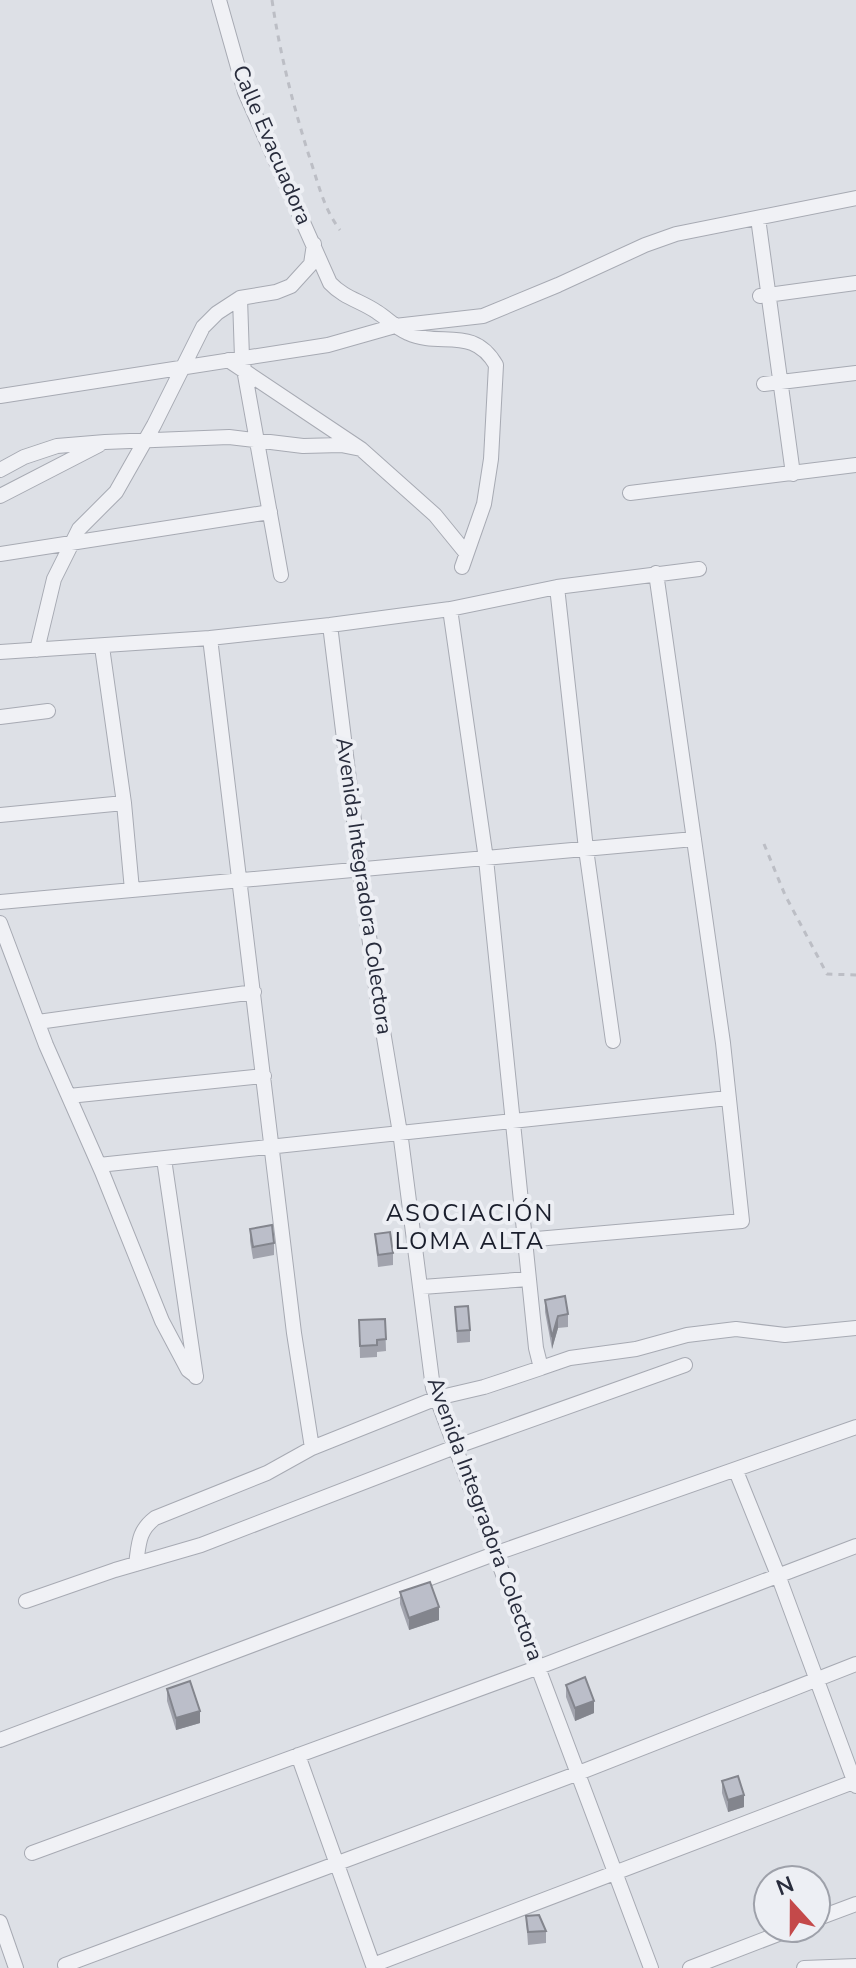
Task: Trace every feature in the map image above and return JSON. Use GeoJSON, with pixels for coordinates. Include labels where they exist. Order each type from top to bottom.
{"type":"FeatureCollection","features":[{"type":"Feature","properties":{"kind":"street","name":"Calle Evacuadora"},"geometry":{"type":"LineString","coordinates":[[219,0],[245,92],[330,283],[340,294],[379,313],[395,326]]}},
{"type":"Feature","properties":{"kind":"street"},"geometry":{"type":"LineString","coordinates":[[0,396],[183,367],[238,363],[328,345],[395,326],[483,316],[676,234],[856,198]]}},
{"type":"Feature","properties":{"kind":"street"},"geometry":{"type":"LineString","coordinates":[[758,218],[765,295],[793,474]]}},
{"type":"Feature","properties":{"kind":"street"},"geometry":{"type":"LineString","coordinates":[[37,650],[54,579],[79,529],[116,492],[203,327],[240,298],[276,292],[291,286],[311,264],[314,243]]}},
{"type":"Feature","properties":{"kind":"street"},"geometry":{"type":"LineString","coordinates":[[765,295],[856,283]]}},
{"type":"Feature","properties":{"kind":"street"},"geometry":{"type":"LineString","coordinates":[[240,298],[238,363],[257,440],[281,575]]}},
{"type":"Feature","properties":{"kind":"street"},"geometry":{"type":"LineString","coordinates":[[238,363],[361,449],[435,515],[464,560],[484,504],[490,468],[496,365],[489,352],[464,339],[410,335],[395,326]]}},
{"type":"Feature","properties":{"kind":"street"},"geometry":{"type":"LineString","coordinates":[[764,384],[856,373]]}},
{"type":"Feature","properties":{"kind":"street"},"geometry":{"type":"LineString","coordinates":[[0,470],[24,457],[57,446],[105,442],[229,437],[361,449]]}},
{"type":"Feature","properties":{"kind":"street"},"geometry":{"type":"LineString","coordinates":[[0,496],[105,442]]}},
{"type":"Feature","properties":{"kind":"street"},"geometry":{"type":"LineString","coordinates":[[630,493],[856,465]]}},
{"type":"Feature","properties":{"kind":"street"},"geometry":{"type":"LineString","coordinates":[[0,554],[270,512]]}},
{"type":"Feature","properties":{"kind":"street"},"geometry":{"type":"LineString","coordinates":[[0,652],[102,647],[330,625],[450,609],[557,587],[699,569]]}},
{"type":"Feature","properties":{"kind":"street"},"geometry":{"type":"LineString","coordinates":[[525,1240],[742,1221],[694,839],[656,573]]}},
{"type":"Feature","properties":{"kind":"street"},"geometry":{"type":"LineString","coordinates":[[557,587],[586,849],[613,1041]]}},
{"type":"Feature","properties":{"kind":"street"},"geometry":{"type":"LineString","coordinates":[[450,609],[486,859],[536,1348],[541,1368]]}},
{"type":"Feature","properties":{"kind":"street","name":"Avenida Integradora Colectora"},"geometry":{"type":"LineString","coordinates":[[330,625],[360,869],[422,1287],[433,1388],[651,1968]]}},
{"type":"Feature","properties":{"kind":"street"},"geometry":{"type":"LineString","coordinates":[[210,638],[300,1380],[312,1448]]}},
{"type":"Feature","properties":{"kind":"street"},"geometry":{"type":"LineString","coordinates":[[102,647],[124,803],[132,890]]}},
{"type":"Feature","properties":{"kind":"street"},"geometry":{"type":"LineString","coordinates":[[0,717],[48,711]]}},
{"type":"Feature","properties":{"kind":"street"},"geometry":{"type":"LineString","coordinates":[[0,815],[124,803]]}},
{"type":"Feature","properties":{"kind":"street"},"geometry":{"type":"LineString","coordinates":[[0,902],[694,839]]}},
{"type":"Feature","properties":{"kind":"street"},"geometry":{"type":"LineString","coordinates":[[0,923],[162,1321],[196,1379],[164,1159]]}},
{"type":"Feature","properties":{"kind":"street"},"geometry":{"type":"LineString","coordinates":[[38,1022],[254,992]]}},
{"type":"Feature","properties":{"kind":"street"},"geometry":{"type":"LineString","coordinates":[[69,1096],[264,1076]]}},
{"type":"Feature","properties":{"kind":"street"},"geometry":{"type":"LineString","coordinates":[[99,1165],[728,1098]]}},
{"type":"Feature","properties":{"kind":"street"},"geometry":{"type":"LineString","coordinates":[[422,1287],[529,1279]]}},
{"type":"Feature","properties":{"kind":"street"},"geometry":{"type":"LineString","coordinates":[[136,1564],[140,1535],[155,1518],[267,1473],[312,1448],[437,1398],[484,1387],[570,1358],[636,1349],[687,1335],[736,1329],[785,1335],[856,1328]]}},
{"type":"Feature","properties":{"kind":"street"},"geometry":{"type":"LineString","coordinates":[[26,1601],[201,1545],[455,1447],[685,1365]]}},
{"type":"Feature","properties":{"kind":"street"},"geometry":{"type":"LineString","coordinates":[[0,1740],[494,1554],[856,1427]]}},
{"type":"Feature","properties":{"kind":"street"},"geometry":{"type":"LineString","coordinates":[[298,1755],[373,1967],[614,1872],[856,1783],[736,1471]]}},
{"type":"Feature","properties":{"kind":"street"},"geometry":{"type":"LineString","coordinates":[[32,1853],[539,1667],[856,1546]]}},
{"type":"Feature","properties":{"kind":"street"},"geometry":{"type":"LineString","coordinates":[[65,1965],[576,1774],[856,1664]]}},
{"type":"Feature","properties":{"kind":"street"},"geometry":{"type":"LineString","coordinates":[[832,1913],[856,1904]]}},
{"type":"Feature","properties":{"kind":"street"},"geometry":{"type":"LineString","coordinates":[[0,1922],[16,1968]]}},
{"type":"Feature","properties":{"kind":"street"},"geometry":{"type":"LineString","coordinates":[[690,1968],[752,1944]]}},
{"type":"Feature","properties":{"kind":"street"},"geometry":{"type":"LineString","coordinates":[[804,1968],[856,1966]]}},
{"type":"Feature","properties":{"kind":"path"},"geometry":{"type":"LineString","coordinates":[[272,0],[294,108],[321,196],[340,230]]}},
{"type":"Feature","properties":{"kind":"path"},"geometry":{"type":"LineString","coordinates":[[764,844],[785,895],[827,974],[856,975]]}},
{"type":"Feature","properties":{"kind":"building"},"geometry":{"type":"Polygon","coordinates":[[[272,1225],[274,1243],[253,1247],[250,1229],[272,1225]]]}},
{"type":"Feature","properties":{"kind":"building"},"geometry":{"type":"Polygon","coordinates":[[[390,1232],[393,1253],[378,1255],[375,1234],[390,1232]]]}},
{"type":"Feature","properties":{"kind":"building"},"geometry":{"type":"Polygon","coordinates":[[[565,1296],[568,1314],[558,1316],[552,1337],[545,1300],[565,1296]]]}},
{"type":"Feature","properties":{"kind":"building"},"geometry":{"type":"Polygon","coordinates":[[[468,1306],[470,1330],[457,1331],[455,1307],[468,1306]]]}},
{"type":"Feature","properties":{"kind":"building"},"geometry":{"type":"Polygon","coordinates":[[[385,1319],[386,1339],[377,1340],[377,1345],[360,1346],[359,1320],[385,1319]]]}},
{"type":"Feature","properties":{"kind":"building"},"geometry":{"type":"Polygon","coordinates":[[[430,1582],[439,1607],[409,1618],[400,1592],[430,1582]]]}},
{"type":"Feature","properties":{"kind":"building"},"geometry":{"type":"Polygon","coordinates":[[[585,1677],[594,1701],[575,1708],[566,1685],[585,1677]]]}},
{"type":"Feature","properties":{"kind":"building"},"geometry":{"type":"Polygon","coordinates":[[[190,1681],[200,1711],[176,1718],[167,1689],[190,1681]]]}},
{"type":"Feature","properties":{"kind":"building"},"geometry":{"type":"Polygon","coordinates":[[[738,1776],[744,1795],[728,1800],[722,1781],[738,1776]]]}},
{"type":"Feature","properties":{"kind":"building"},"geometry":{"type":"Polygon","coordinates":[[[539,1915],[546,1931],[528,1932],[526,1916],[539,1915]]]}},
{"type":"Feature","properties":{"kind":"district","name":"ASOCIACIÓN LOMA ALTA"},"geometry":{"type":"Point","coordinates":[470,1227]}}]}
